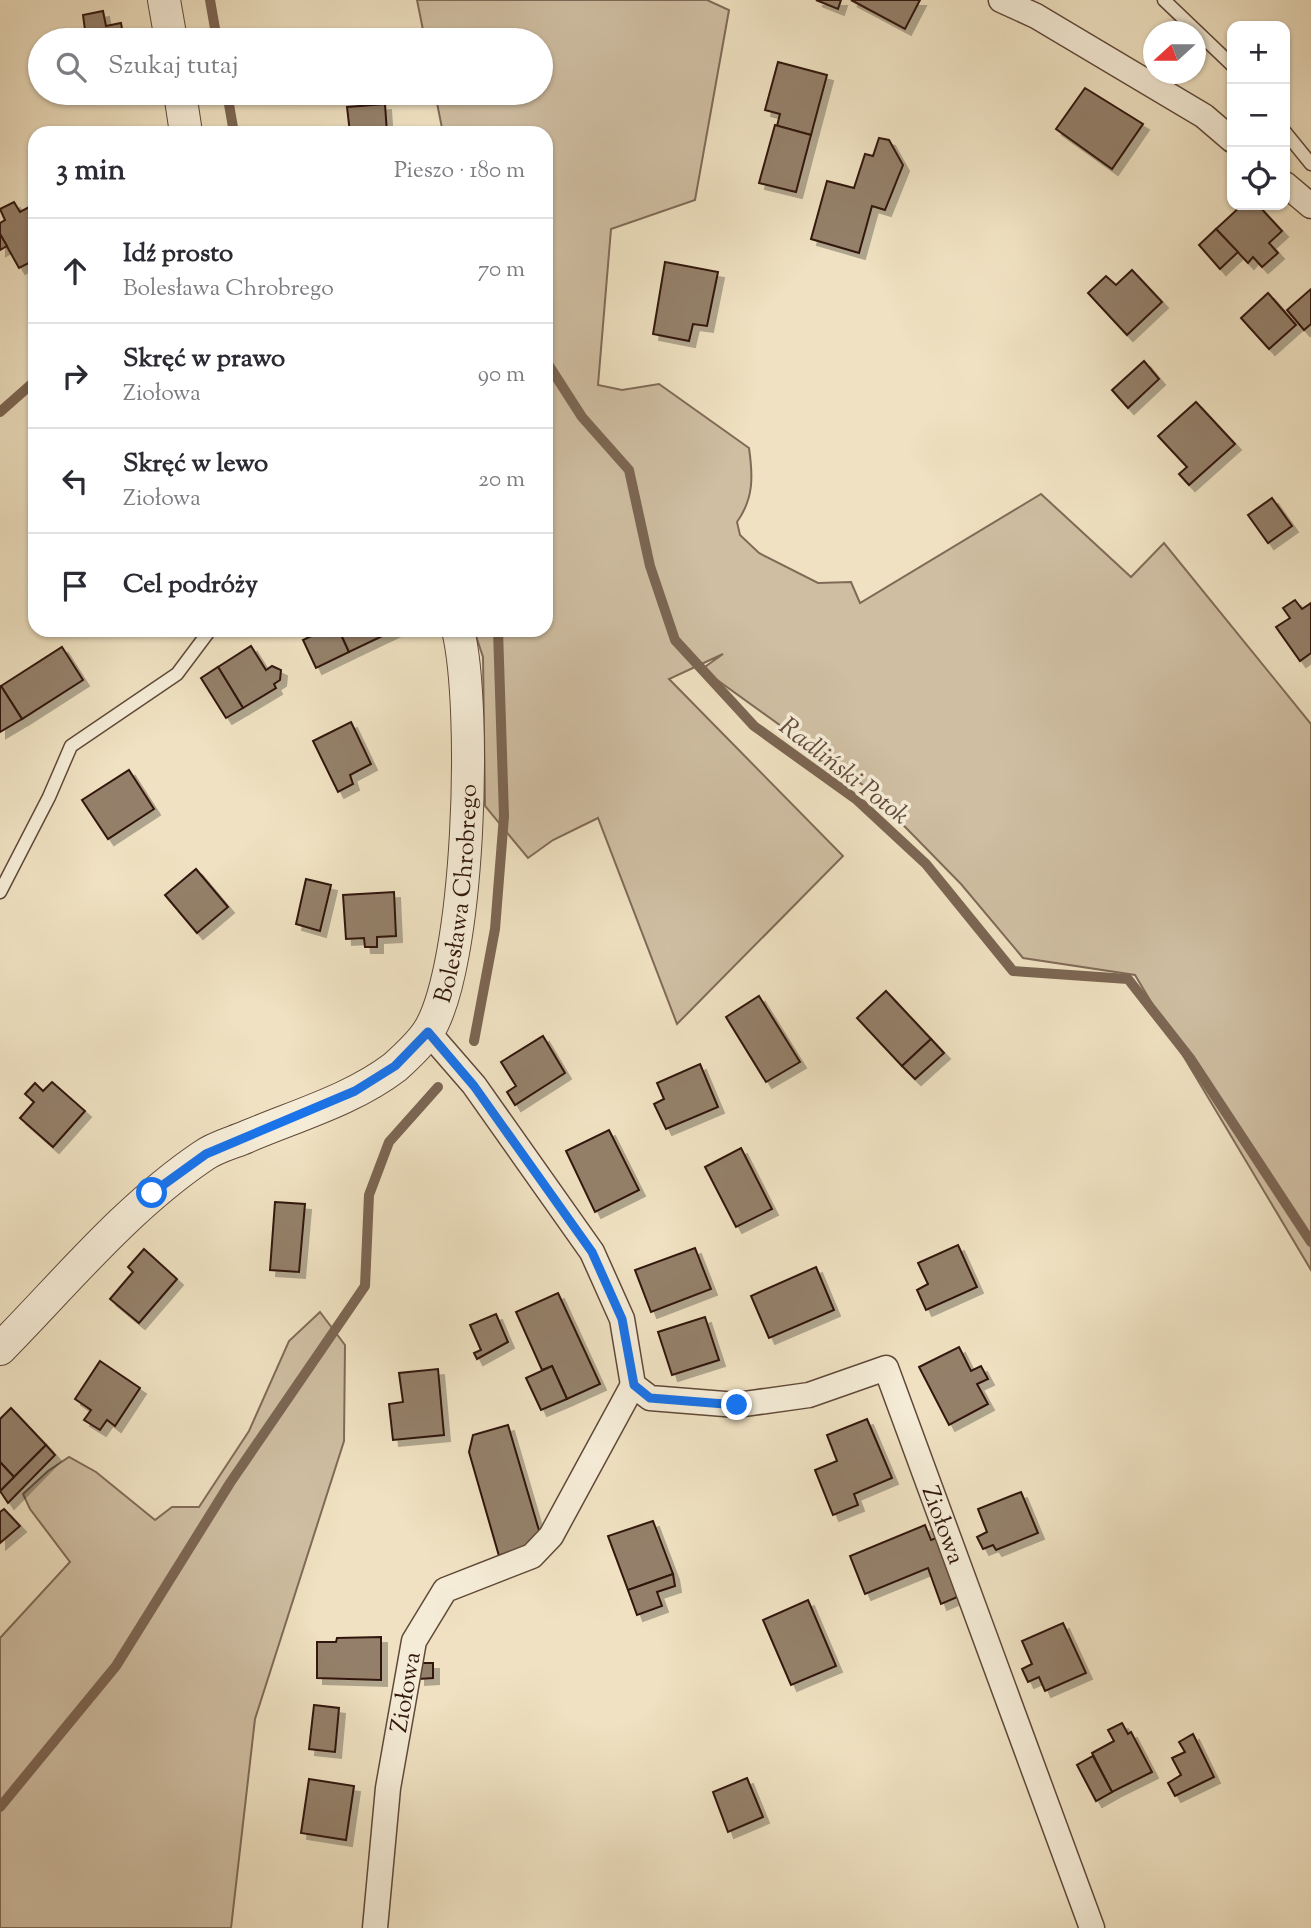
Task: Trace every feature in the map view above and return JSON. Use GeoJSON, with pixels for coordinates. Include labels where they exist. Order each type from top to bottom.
{"type":"FeatureCollection","features":[{"type":"Feature","properties":{"kind":"street"},"geometry":{"type":"LineString","coordinates":[[164,0],[169,28]]}},
{"type":"Feature","properties":{"kind":"street"},"geometry":{"type":"LineString","coordinates":[[1001,0],[1036,16],[1204,116],[1227,136]]}},
{"type":"Feature","properties":{"kind":"street"},"geometry":{"type":"LineString","coordinates":[[182,105],[185,126]]}},
{"type":"Feature","properties":{"kind":"street"},"geometry":{"type":"LineString","coordinates":[[1290,188],[1311,206]]}},
{"type":"Feature","properties":{"kind":"street","name":"Bolesława Chrobrego"},"geometry":{"type":"LineString","coordinates":[[0,1349],[152,1193],[206,1154],[355,1091],[395,1066],[428,1032],[451,968],[464,863],[468,739],[460,637]]}},
{"type":"Feature","properties":{"kind":"street"},"geometry":{"type":"LineString","coordinates":[[428,1032],[474,1086],[592,1252],[622,1319],[634,1385]]}},
{"type":"Feature","properties":{"kind":"street","name":"Ziołowa"},"geometry":{"type":"LineString","coordinates":[[375,1928],[388,1788],[414,1641],[445,1590],[532,1556],[551,1536],[634,1385],[650,1398],[737,1405],[809,1395],[886,1368],[1092,1928]]}},
{"type":"Feature","properties":{"kind":"lane"},"geometry":{"type":"LineString","coordinates":[[1164,0],[1227,60]]}},
{"type":"Feature","properties":{"kind":"lane"},"geometry":{"type":"LineString","coordinates":[[1290,138],[1311,164]]}},
{"type":"Feature","properties":{"kind":"lane"},"geometry":{"type":"LineString","coordinates":[[0,892],[50,797],[71,746],[177,674],[205,637]]}},
{"type":"Feature","properties":{"kind":"shaded area"},"geometry":{"type":"Polygon","coordinates":[[[417,0],[707,0],[729,10],[695,200],[611,229],[598,385],[622,390],[659,384],[749,448],[751,486],[747,504],[737,522],[740,535],[759,553],[818,583],[851,582],[860,603],[1041,494],[1131,577],[1164,543],[1311,724],[1311,1270],[1135,975],[1023,958],[961,884],[867,788],[702,669],[723,654],[669,679],[843,856],[677,1024],[598,818],[553,840],[528,858],[485,806],[483,657],[476,637],[553,637],[553,126],[442,126],[437,105],[553,105],[553,28],[423,28],[417,0]]]}},
{"type":"Feature","properties":{"kind":"shaded area"},"geometry":{"type":"Polygon","coordinates":[[[320,1312],[345,1345],[344,1441],[255,1719],[231,1928],[0,1928],[0,1638],[70,1562],[30,1509],[23,1494],[48,1471],[69,1457],[96,1472],[155,1520],[172,1507],[199,1507],[249,1431],[289,1341],[320,1312]]]}},
{"type":"Feature","properties":{"kind":"building"},"geometry":{"type":"Polygon","coordinates":[[[816,0],[841,0],[838,9],[816,0]]]}},
{"type":"Feature","properties":{"kind":"building"},"geometry":{"type":"Polygon","coordinates":[[[851,0],[920,0],[905,29],[851,0]]]}},
{"type":"Feature","properties":{"kind":"building"},"geometry":{"type":"Polygon","coordinates":[[[103,11],[106,26],[121,23],[122,28],[85,28],[83,15],[103,11]]]}},
{"type":"Feature","properties":{"kind":"building"},"geometry":{"type":"Polygon","coordinates":[[[778,62],[827,75],[811,135],[777,126],[780,114],[765,110],[778,62]]]}},
{"type":"Feature","properties":{"kind":"building"},"geometry":{"type":"Polygon","coordinates":[[[1085,88],[1143,124],[1112,169],[1056,129],[1085,88]]]}},
{"type":"Feature","properties":{"kind":"building"},"geometry":{"type":"Polygon","coordinates":[[[385,105],[387,126],[349,126],[347,107],[385,105]]]}},
{"type":"Feature","properties":{"kind":"building"},"geometry":{"type":"Polygon","coordinates":[[[775,125],[811,135],[796,192],[759,183],[775,125]]]}},
{"type":"Feature","properties":{"kind":"building"},"geometry":{"type":"Polygon","coordinates":[[[879,138],[889,140],[903,165],[885,210],[872,206],[859,253],[811,239],[827,181],[854,188],[865,154],[873,156],[879,138]]]}},
{"type":"Feature","properties":{"kind":"building"},"geometry":{"type":"Polygon","coordinates":[[[14,202],[20,212],[28,208],[28,264],[19,268],[0,234],[0,223],[5,220],[0,209],[14,202]]]}},
{"type":"Feature","properties":{"kind":"building"},"geometry":{"type":"Polygon","coordinates":[[[1237,210],[1263,210],[1282,231],[1269,243],[1278,253],[1262,267],[1253,257],[1248,263],[1216,229],[1237,210]]]}},
{"type":"Feature","properties":{"kind":"building"},"geometry":{"type":"Polygon","coordinates":[[[1216,229],[1238,252],[1220,269],[1199,245],[1216,229]]]}},
{"type":"Feature","properties":{"kind":"building"},"geometry":{"type":"Polygon","coordinates":[[[0,234],[7,246],[0,250],[0,234]]]}},
{"type":"Feature","properties":{"kind":"building"},"geometry":{"type":"Polygon","coordinates":[[[665,262],[718,272],[707,326],[693,324],[689,341],[653,334],[665,262]]]}},
{"type":"Feature","properties":{"kind":"building"},"geometry":{"type":"Polygon","coordinates":[[[1132,270],[1162,302],[1127,335],[1088,293],[1106,276],[1116,285],[1132,270]]]}},
{"type":"Feature","properties":{"kind":"building"},"geometry":{"type":"Polygon","coordinates":[[[1311,289],[1311,324],[1304,330],[1287,310],[1311,289]]]}},
{"type":"Feature","properties":{"kind":"building"},"geometry":{"type":"Polygon","coordinates":[[[1268,293],[1296,325],[1269,349],[1241,318],[1268,293]]]}},
{"type":"Feature","properties":{"kind":"building"},"geometry":{"type":"Polygon","coordinates":[[[1144,361],[1159,379],[1128,408],[1112,390],[1144,361]]]}},
{"type":"Feature","properties":{"kind":"building"},"geometry":{"type":"Polygon","coordinates":[[[1196,402],[1235,444],[1189,485],[1179,474],[1187,467],[1158,436],[1196,402]]]}},
{"type":"Feature","properties":{"kind":"building"},"geometry":{"type":"Polygon","coordinates":[[[1272,498],[1292,526],[1268,543],[1248,515],[1272,498]]]}},
{"type":"Feature","properties":{"kind":"building"},"geometry":{"type":"Polygon","coordinates":[[[1295,600],[1302,609],[1311,603],[1311,653],[1300,661],[1276,627],[1290,618],[1283,608],[1295,600]]]}},
{"type":"Feature","properties":{"kind":"building"},"geometry":{"type":"Polygon","coordinates":[[[309,637],[342,637],[349,652],[316,668],[303,640],[309,637]]]}},
{"type":"Feature","properties":{"kind":"building"},"geometry":{"type":"Polygon","coordinates":[[[342,637],[380,637],[349,652],[342,637]]]}},
{"type":"Feature","properties":{"kind":"building"},"geometry":{"type":"Polygon","coordinates":[[[251,646],[266,670],[272,666],[281,670],[280,680],[274,684],[276,688],[243,708],[218,667],[251,646]]]}},
{"type":"Feature","properties":{"kind":"building"},"geometry":{"type":"Polygon","coordinates":[[[62,647],[83,680],[22,719],[1,686],[62,647]]]}},
{"type":"Feature","properties":{"kind":"building"},"geometry":{"type":"Polygon","coordinates":[[[218,667],[243,708],[226,718],[201,678],[218,667]]]}},
{"type":"Feature","properties":{"kind":"building"},"geometry":{"type":"Polygon","coordinates":[[[0,686],[22,719],[0,732],[0,686]]]}},
{"type":"Feature","properties":{"kind":"building"},"geometry":{"type":"Polygon","coordinates":[[[351,722],[371,764],[350,775],[353,784],[338,792],[313,741],[351,722]]]}},
{"type":"Feature","properties":{"kind":"building"},"geometry":{"type":"Polygon","coordinates":[[[129,770],[154,809],[108,839],[82,800],[129,770]]]}},
{"type":"Feature","properties":{"kind":"building"},"geometry":{"type":"Polygon","coordinates":[[[196,869],[228,907],[197,933],[165,895],[196,869]]]}},
{"type":"Feature","properties":{"kind":"building"},"geometry":{"type":"Polygon","coordinates":[[[306,879],[331,885],[320,931],[296,924],[306,879]]]}},
{"type":"Feature","properties":{"kind":"building"},"geometry":{"type":"Polygon","coordinates":[[[394,892],[396,936],[377,937],[377,947],[365,947],[364,938],[346,939],[343,895],[394,892]]]}},
{"type":"Feature","properties":{"kind":"building"},"geometry":{"type":"Polygon","coordinates":[[[886,991],[931,1039],[902,1066],[857,1018],[886,991]]]}},
{"type":"Feature","properties":{"kind":"building"},"geometry":{"type":"Polygon","coordinates":[[[759,996],[800,1062],[766,1082],[726,1017],[759,996]]]}},
{"type":"Feature","properties":{"kind":"building"},"geometry":{"type":"Polygon","coordinates":[[[543,1036],[565,1073],[515,1105],[507,1092],[516,1086],[501,1062],[543,1036]]]}},
{"type":"Feature","properties":{"kind":"building"},"geometry":{"type":"Polygon","coordinates":[[[931,1039],[944,1053],[915,1079],[902,1066],[931,1039]]]}},
{"type":"Feature","properties":{"kind":"building"},"geometry":{"type":"Polygon","coordinates":[[[700,1064],[718,1107],[666,1129],[654,1104],[664,1099],[657,1083],[700,1064]]]}},
{"type":"Feature","properties":{"kind":"building"},"geometry":{"type":"Polygon","coordinates":[[[52,1082],[85,1111],[53,1147],[20,1118],[34,1102],[25,1094],[35,1083],[43,1091],[52,1082]]]}},
{"type":"Feature","properties":{"kind":"building"},"geometry":{"type":"Polygon","coordinates":[[[609,1130],[639,1190],[595,1212],[566,1151],[609,1130]]]}},
{"type":"Feature","properties":{"kind":"building"},"geometry":{"type":"Polygon","coordinates":[[[741,1148],[772,1209],[736,1227],[705,1167],[741,1148]]]}},
{"type":"Feature","properties":{"kind":"building"},"geometry":{"type":"Polygon","coordinates":[[[275,1202],[305,1204],[299,1272],[270,1270],[275,1202]]]}},
{"type":"Feature","properties":{"kind":"building"},"geometry":{"type":"Polygon","coordinates":[[[958,1245],[977,1287],[926,1310],[917,1290],[928,1284],[918,1263],[958,1245]]]}},
{"type":"Feature","properties":{"kind":"building"},"geometry":{"type":"Polygon","coordinates":[[[695,1248],[711,1289],[651,1312],[635,1270],[695,1248]]]}},
{"type":"Feature","properties":{"kind":"building"},"geometry":{"type":"Polygon","coordinates":[[[144,1249],[177,1279],[139,1323],[110,1299],[133,1272],[128,1267],[144,1249]]]}},
{"type":"Feature","properties":{"kind":"building"},"geometry":{"type":"Polygon","coordinates":[[[816,1267],[834,1310],[769,1338],[751,1296],[816,1267]]]}},
{"type":"Feature","properties":{"kind":"building"},"geometry":{"type":"Polygon","coordinates":[[[558,1293],[600,1384],[567,1399],[552,1366],[542,1370],[516,1312],[558,1293]]]}},
{"type":"Feature","properties":{"kind":"building"},"geometry":{"type":"Polygon","coordinates":[[[496,1314],[508,1342],[477,1359],[474,1353],[481,1350],[470,1325],[496,1314]]]}},
{"type":"Feature","properties":{"kind":"building"},"geometry":{"type":"Polygon","coordinates":[[[705,1317],[719,1360],[672,1375],[658,1332],[705,1317]]]}},
{"type":"Feature","properties":{"kind":"building"},"geometry":{"type":"Polygon","coordinates":[[[959,1347],[971,1371],[981,1366],[988,1379],[977,1384],[988,1404],[949,1425],[919,1367],[959,1347]]]}},
{"type":"Feature","properties":{"kind":"building"},"geometry":{"type":"Polygon","coordinates":[[[100,1361],[140,1388],[115,1426],[107,1420],[100,1430],[84,1420],[91,1410],[75,1399],[100,1361]]]}},
{"type":"Feature","properties":{"kind":"building"},"geometry":{"type":"Polygon","coordinates":[[[552,1366],[567,1399],[541,1410],[526,1378],[552,1366]]]}},
{"type":"Feature","properties":{"kind":"building"},"geometry":{"type":"Polygon","coordinates":[[[438,1369],[444,1435],[393,1440],[389,1404],[403,1402],[399,1373],[438,1369]]]}},
{"type":"Feature","properties":{"kind":"building"},"geometry":{"type":"Polygon","coordinates":[[[11,1408],[46,1445],[14,1477],[0,1462],[0,1419],[11,1408]]]}},
{"type":"Feature","properties":{"kind":"building"},"geometry":{"type":"Polygon","coordinates":[[[867,1419],[892,1478],[854,1494],[858,1505],[833,1515],[815,1470],[837,1461],[827,1435],[867,1419]]]}},
{"type":"Feature","properties":{"kind":"building"},"geometry":{"type":"Polygon","coordinates":[[[508,1425],[543,1544],[499,1556],[469,1452],[473,1435],[508,1425]]]}},
{"type":"Feature","properties":{"kind":"building"},"geometry":{"type":"Polygon","coordinates":[[[46,1445],[55,1455],[8,1503],[0,1491],[46,1445]]]}},
{"type":"Feature","properties":{"kind":"building"},"geometry":{"type":"Polygon","coordinates":[[[0,1462],[14,1477],[0,1491],[0,1462]]]}},
{"type":"Feature","properties":{"kind":"building"},"geometry":{"type":"Polygon","coordinates":[[[1021,1492],[1038,1533],[996,1550],[993,1545],[983,1549],[977,1537],[987,1532],[978,1509],[1021,1492]]]}},
{"type":"Feature","properties":{"kind":"building"},"geometry":{"type":"Polygon","coordinates":[[[4,1509],[20,1526],[0,1543],[0,1512],[4,1509]]]}},
{"type":"Feature","properties":{"kind":"building"},"geometry":{"type":"Polygon","coordinates":[[[653,1521],[673,1574],[628,1590],[608,1536],[653,1521]]]}},
{"type":"Feature","properties":{"kind":"building"},"geometry":{"type":"Polygon","coordinates":[[[925,1525],[931,1540],[942,1536],[962,1595],[941,1604],[928,1568],[865,1594],[850,1556],[925,1525]]]}},
{"type":"Feature","properties":{"kind":"building"},"geometry":{"type":"Polygon","coordinates":[[[673,1574],[675,1586],[657,1592],[662,1606],[637,1615],[628,1590],[673,1574]]]}},
{"type":"Feature","properties":{"kind":"building"},"geometry":{"type":"Polygon","coordinates":[[[808,1600],[836,1666],[791,1685],[763,1620],[808,1600]]]}},
{"type":"Feature","properties":{"kind":"building"},"geometry":{"type":"Polygon","coordinates":[[[1063,1623],[1086,1673],[1045,1691],[1039,1677],[1028,1682],[1022,1669],[1032,1664],[1022,1641],[1063,1623]]]}},
{"type":"Feature","properties":{"kind":"building"},"geometry":{"type":"Polygon","coordinates":[[[381,1637],[381,1680],[317,1678],[317,1642],[336,1642],[337,1638],[381,1637]]]}},
{"type":"Feature","properties":{"kind":"building"},"geometry":{"type":"Polygon","coordinates":[[[419,1663],[433,1663],[433,1678],[419,1679],[419,1663]]]}},
{"type":"Feature","properties":{"kind":"building"},"geometry":{"type":"Polygon","coordinates":[[[314,1705],[339,1708],[335,1752],[309,1749],[314,1705]]]}},
{"type":"Feature","properties":{"kind":"building"},"geometry":{"type":"Polygon","coordinates":[[[1122,1723],[1128,1734],[1131,1732],[1152,1772],[1112,1792],[1092,1753],[1114,1741],[1108,1730],[1122,1723]]]}},
{"type":"Feature","properties":{"kind":"building"},"geometry":{"type":"Polygon","coordinates":[[[1193,1734],[1214,1777],[1175,1796],[1168,1783],[1181,1775],[1172,1758],[1185,1752],[1179,1742],[1193,1734]]]}},
{"type":"Feature","properties":{"kind":"building"},"geometry":{"type":"Polygon","coordinates":[[[1093,1756],[1112,1792],[1096,1801],[1077,1765],[1093,1756]]]}},
{"type":"Feature","properties":{"kind":"building"},"geometry":{"type":"Polygon","coordinates":[[[747,1778],[763,1817],[728,1832],[713,1792],[747,1778]]]}},
{"type":"Feature","properties":{"kind":"building"},"geometry":{"type":"Polygon","coordinates":[[[309,1779],[354,1786],[346,1840],[301,1833],[309,1779]]]}},
{"type":"Feature","properties":{"kind":"waterway","name":"Radliński Potok"},"geometry":{"type":"LineString","coordinates":[[210,0],[215,28]]}},
{"type":"Feature","properties":{"kind":"waterway","name":"Radliński Potok"},"geometry":{"type":"LineString","coordinates":[[229,105],[233,126]]}},
{"type":"Feature","properties":{"kind":"waterway","name":"Radliński Potok"},"geometry":{"type":"LineString","coordinates":[[553,372],[582,417],[629,470],[650,566],[675,640],[754,726],[857,800],[926,864],[1013,971],[1128,979],[1190,1058],[1311,1242]]}},
{"type":"Feature","properties":{"kind":"waterway"},"geometry":{"type":"LineString","coordinates":[[0,412],[28,387]]}},
{"type":"Feature","properties":{"kind":"waterway"},"geometry":{"type":"LineString","coordinates":[[474,1041],[495,929],[504,816],[498,637]]}},
{"type":"Feature","properties":{"kind":"waterway"},"geometry":{"type":"LineString","coordinates":[[0,1807],[116,1666],[230,1483],[365,1286],[369,1195],[389,1142],[438,1087]]}},
{"type":"Feature","properties":{"kind":"route"},"geometry":{"type":"LineString","coordinates":[[152,1193],[206,1154],[355,1091],[395,1066],[428,1032],[474,1086],[592,1252],[622,1319],[634,1385],[650,1398],[737,1405]]}}]}
